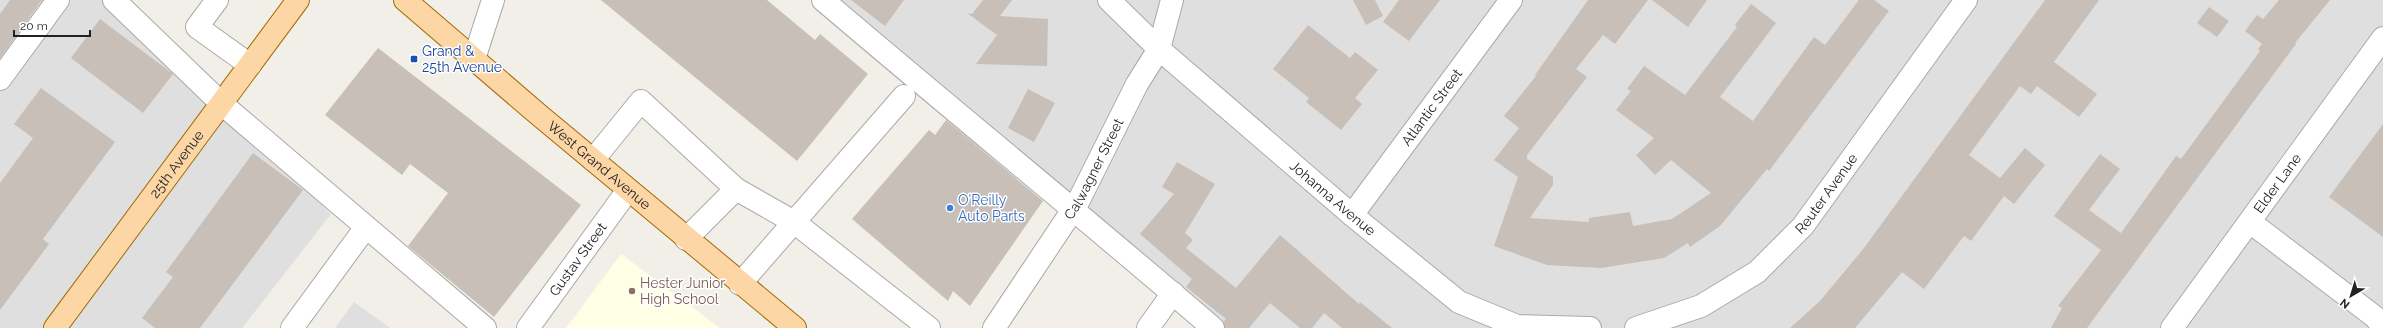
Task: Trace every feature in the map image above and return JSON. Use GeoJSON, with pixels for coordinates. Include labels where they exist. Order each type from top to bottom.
{"type":"FeatureCollection","features":[{"type":"Feature","properties":{"kind":"main road","name":"25th Avenue"},"geometry":{"type":"LineString","coordinates":[[56,328],[298,0]]}},
{"type":"Feature","properties":{"kind":"main road","name":"West Grand Avenue"},"geometry":{"type":"LineString","coordinates":[[405,0],[686,239],[794,328]]}},
{"type":"Feature","properties":{"kind":"street"},"geometry":{"type":"LineString","coordinates":[[0,79],[58,0]]}},
{"type":"Feature","properties":{"kind":"street"},"geometry":{"type":"LineString","coordinates":[[114,0],[222,104],[485,328]]}},
{"type":"Feature","properties":{"kind":"street"},"geometry":{"type":"LineString","coordinates":[[217,0],[197,27],[250,65]]}},
{"type":"Feature","properties":{"kind":"street"},"geometry":{"type":"LineString","coordinates":[[474,59],[493,0]]}},
{"type":"Feature","properties":{"kind":"street"},"geometry":{"type":"LineString","coordinates":[[823,0],[1001,151],[1074,208],[1214,328]]}},
{"type":"Feature","properties":{"kind":"street","name":"Johanna Avenue"},"geometry":{"type":"LineString","coordinates":[[1109,0],[1159,49],[1352,215],[1459,302],[1517,326],[1590,328]]}},
{"type":"Feature","properties":{"kind":"street","name":"Calwagner Street"},"geometry":{"type":"LineString","coordinates":[[994,328],[1074,208],[1137,84],[1159,49],[1172,0]]}},
{"type":"Feature","properties":{"kind":"street","name":"Atlantic Street"},"geometry":{"type":"LineString","coordinates":[[1352,215],[1511,0]]}},
{"type":"Feature","properties":{"kind":"street","name":"Reuter Avenue"},"geometry":{"type":"LineString","coordinates":[[1636,328],[1701,306],[1757,272],[1803,226],[1966,0]]}},
{"type":"Feature","properties":{"kind":"street","name":"Elder Lane"},"geometry":{"type":"LineString","coordinates":[[2172,328],[2383,38]]}},
{"type":"Feature","properties":{"kind":"street"},"geometry":{"type":"LineString","coordinates":[[740,284],[904,96]]}},
{"type":"Feature","properties":{"kind":"street"},"geometry":{"type":"LineString","coordinates":[[593,160],[641,101],[736,189],[794,222],[929,328]]}},
{"type":"Feature","properties":{"kind":"street"},"geometry":{"type":"LineString","coordinates":[[686,239],[736,189]]}},
{"type":"Feature","properties":{"kind":"street","name":"Gustav Street"},"geometry":{"type":"LineString","coordinates":[[528,328],[628,190]]}},
{"type":"Feature","properties":{"kind":"street"},"geometry":{"type":"LineString","coordinates":[[2250,222],[2375,317],[2383,327]]}},
{"type":"Feature","properties":{"kind":"street"},"geometry":{"type":"LineString","coordinates":[[292,328],[366,227]]}},
{"type":"Feature","properties":{"kind":"street"},"geometry":{"type":"LineString","coordinates":[[1148,328],[1173,293]]}},
{"type":"Feature","properties":{"kind":"shaded area"},"geometry":{"type":"Polygon","coordinates":[[[0,0],[108,0],[331,214],[242,328],[0,328],[0,0]]]}},
{"type":"Feature","properties":{"kind":"shaded area"},"geometry":{"type":"Polygon","coordinates":[[[834,0],[2383,0],[2383,328],[1211,328],[834,0]]]}},
{"type":"Feature","properties":{"kind":"shaded area","name":"Hester Junior High School"},"geometry":{"type":"Polygon","coordinates":[[[621,254],[720,328],[566,328],[621,254]]]}},
{"type":"Feature","properties":{"kind":"shaded area"},"geometry":{"type":"Polygon","coordinates":[[[354,302],[390,328],[335,328],[354,302]]]}},
{"type":"Feature","properties":{"kind":"building"},"geometry":{"type":"Polygon","coordinates":[[[10,0],[42,0],[0,58],[0,14],[10,0]]]}},
{"type":"Feature","properties":{"kind":"building"},"geometry":{"type":"Polygon","coordinates":[[[601,0],[767,0],[815,40],[820,34],[868,74],[797,161],[601,0]]]}},
{"type":"Feature","properties":{"kind":"building"},"geometry":{"type":"Polygon","coordinates":[[[851,0],[904,0],[885,26],[851,0]]]}},
{"type":"Feature","properties":{"kind":"building"},"geometry":{"type":"Polygon","coordinates":[[[983,0],[1012,0],[1000,16],[1048,19],[1047,66],[976,64],[997,35],[967,13],[972,14],[983,0]]]}},
{"type":"Feature","properties":{"kind":"building"},"geometry":{"type":"Polygon","coordinates":[[[1353,0],[1375,0],[1383,16],[1366,25],[1353,0]]]}},
{"type":"Feature","properties":{"kind":"building"},"geometry":{"type":"Polygon","coordinates":[[[1399,0],[1440,0],[1409,41],[1383,22],[1399,0]]]}},
{"type":"Feature","properties":{"kind":"building"},"geometry":{"type":"Polygon","coordinates":[[[1588,0],[1648,0],[1615,44],[1603,35],[1576,69],[1587,77],[1527,155],[1527,159],[1553,177],[1553,185],[1530,218],[1589,222],[1589,218],[1630,212],[1633,226],[1672,219],[1711,193],[1671,160],[1655,175],[1636,155],[1654,138],[1616,110],[1631,91],[1627,89],[1644,66],[1685,95],[1737,27],[1735,25],[1751,4],[1776,23],[1720,97],[1753,121],[1814,37],[1825,45],[1859,0],[1874,0],[1889,11],[1769,171],[1767,169],[1720,226],[1690,247],[1688,243],[1664,258],[1601,268],[1547,265],[1494,246],[1518,177],[1494,160],[1519,128],[1504,116],[1536,76],[1535,75],[1588,0]]]}},
{"type":"Feature","properties":{"kind":"building"},"geometry":{"type":"Polygon","coordinates":[[[1652,0],[1707,0],[1688,27],[1652,0]]]}},
{"type":"Feature","properties":{"kind":"building"},"geometry":{"type":"Polygon","coordinates":[[[2045,0],[2099,0],[2054,62],[2097,94],[2079,117],[2037,86],[2031,94],[2020,86],[1969,155],[2000,178],[2025,148],[2045,165],[2014,204],[2004,196],[1971,241],[1964,236],[1924,289],[1902,272],[1855,328],[1790,328],[1820,301],[1864,248],[2045,0]]]}},
{"type":"Feature","properties":{"kind":"building"},"geometry":{"type":"Polygon","coordinates":[[[2279,0],[2330,0],[2295,43],[2296,44],[2087,328],[2051,328],[2062,308],[2058,306],[2101,250],[2054,216],[2100,154],[2120,169],[2089,210],[2121,233],[2176,156],[2181,159],[2260,51],[2258,49],[2262,44],[2245,31],[2257,15],[2263,19],[2279,0]]]}},
{"type":"Feature","properties":{"kind":"building"},"geometry":{"type":"Polygon","coordinates":[[[2209,7],[2229,21],[2217,37],[2197,23],[2209,7]]]}},
{"type":"Feature","properties":{"kind":"building"},"geometry":{"type":"Polygon","coordinates":[[[100,19],[173,74],[143,113],[71,58],[100,19]]]}},
{"type":"Feature","properties":{"kind":"building"},"geometry":{"type":"Polygon","coordinates":[[[1308,25],[1350,58],[1355,52],[1378,70],[1355,98],[1362,104],[1341,130],[1306,102],[1309,98],[1273,69],[1308,25]]]}},
{"type":"Feature","properties":{"kind":"building"},"geometry":{"type":"Polygon","coordinates":[[[378,48],[581,205],[494,317],[408,246],[448,193],[410,164],[402,175],[325,115],[378,48]]]}},
{"type":"Feature","properties":{"kind":"building"},"geometry":{"type":"Polygon","coordinates":[[[41,88],[115,142],[43,239],[49,244],[0,310],[0,183],[33,138],[14,124],[41,88]]]}},
{"type":"Feature","properties":{"kind":"building"},"geometry":{"type":"Polygon","coordinates":[[[1028,89],[1055,103],[1034,142],[1008,128],[1028,89]]]}},
{"type":"Feature","properties":{"kind":"building","name":"O'Reilly Auto Parts"},"geometry":{"type":"Polygon","coordinates":[[[946,120],[1043,201],[970,306],[953,291],[948,301],[852,219],[929,130],[935,135],[946,120]]]}},
{"type":"Feature","properties":{"kind":"building"},"geometry":{"type":"Polygon","coordinates":[[[2383,124],[2383,237],[2329,197],[2383,124]]]}},
{"type":"Feature","properties":{"kind":"building"},"geometry":{"type":"Polygon","coordinates":[[[253,153],[303,190],[200,328],[155,328],[142,318],[173,277],[166,272],[253,153]]]}},
{"type":"Feature","properties":{"kind":"building"},"geometry":{"type":"Polygon","coordinates":[[[1177,162],[1215,184],[1185,233],[1193,240],[1186,248],[1236,288],[1280,235],[1359,304],[1360,302],[1392,328],[1342,328],[1324,313],[1312,328],[1300,328],[1270,303],[1249,328],[1225,328],[1223,322],[1226,319],[1186,287],[1192,279],[1140,234],[1174,194],[1162,187],[1177,162]]]}},
{"type":"Feature","properties":{"kind":"place","name":"Grand & 25th Avenue"},"geometry":{"type":"Point","coordinates":[414,59]}},
{"type":"Feature","properties":{"kind":"place","name":"O'Reilly Auto Parts"},"geometry":{"type":"Point","coordinates":[950,208]}},
{"type":"Feature","properties":{"kind":"place","name":"Hester Junior High School"},"geometry":{"type":"Point","coordinates":[632,291]}}]}
